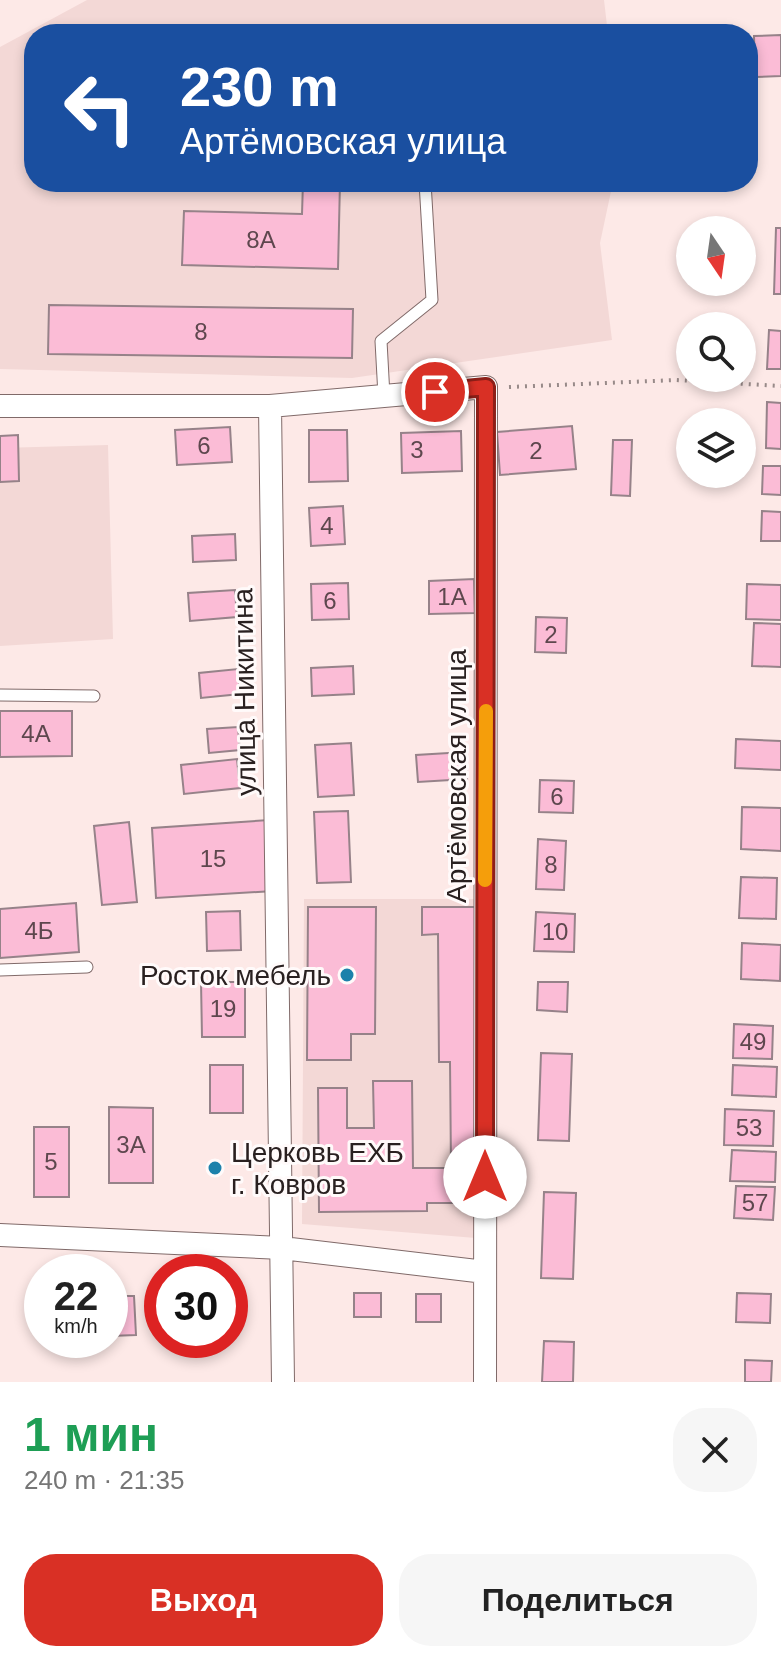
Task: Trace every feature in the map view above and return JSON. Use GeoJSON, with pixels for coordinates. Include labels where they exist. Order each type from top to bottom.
{"type":"FeatureCollection","features":[{"type":"Feature","properties":{"kind":"street"},"geometry":{"type":"LineString","coordinates":[[0,406],[270,406],[486,387]]}},
{"type":"Feature","properties":{"kind":"street","name":"Артёмовская улица"},"geometry":{"type":"LineString","coordinates":[[485,1382],[486,387]]}},
{"type":"Feature","properties":{"kind":"street","name":"улица Никитина"},"geometry":{"type":"LineString","coordinates":[[270,406],[283,1382]]}},
{"type":"Feature","properties":{"kind":"street"},"geometry":{"type":"LineString","coordinates":[[0,1235],[282,1248],[485,1272]]}},
{"type":"Feature","properties":{"kind":"lane"},"geometry":{"type":"LineString","coordinates":[[384,396],[381,341],[432,300],[426,192]]}},
{"type":"Feature","properties":{"kind":"lane"},"geometry":{"type":"LineString","coordinates":[[0,695],[94,696]]}},
{"type":"Feature","properties":{"kind":"lane"},"geometry":{"type":"LineString","coordinates":[[0,970],[87,967]]}},
{"type":"Feature","properties":{"kind":"path"},"geometry":{"type":"LineString","coordinates":[[486,387],[676,380],[781,386]]}},
{"type":"Feature","properties":{"kind":"shaded area"},"geometry":{"type":"Polygon","coordinates":[[[87,0],[604,0],[607,24],[43,24],[87,0]]]}},
{"type":"Feature","properties":{"kind":"shaded area"},"geometry":{"type":"Polygon","coordinates":[[[24,34],[24,192],[611,192],[600,243],[612,340],[352,378],[0,369],[0,47],[24,34]]]}},
{"type":"Feature","properties":{"kind":"shaded area"},"geometry":{"type":"Polygon","coordinates":[[[108,445],[113,639],[0,646],[0,448],[108,445]]]}},
{"type":"Feature","properties":{"kind":"shaded area"},"geometry":{"type":"Polygon","coordinates":[[[304,899],[482,899],[476,1238],[302,1224],[304,899]]]}},
{"type":"Feature","properties":{"kind":"building"},"geometry":{"type":"Polygon","coordinates":[[[781,35],[781,76],[758,77],[758,36],[781,35]]]}},
{"type":"Feature","properties":{"kind":"building"},"geometry":{"type":"Polygon","coordinates":[[[303,192],[340,192],[338,269],[182,265],[184,211],[302,214],[303,192]]]}},
{"type":"Feature","properties":{"kind":"building"},"geometry":{"type":"Polygon","coordinates":[[[776,228],[781,228],[781,294],[774,294],[776,228]]]}},
{"type":"Feature","properties":{"kind":"building"},"geometry":{"type":"Polygon","coordinates":[[[49,305],[353,309],[352,358],[48,354],[49,305]]]}},
{"type":"Feature","properties":{"kind":"building"},"geometry":{"type":"Polygon","coordinates":[[[769,330],[781,331],[781,369],[767,369],[769,330]]]}},
{"type":"Feature","properties":{"kind":"building"},"geometry":{"type":"Polygon","coordinates":[[[767,402],[781,403],[781,449],[766,448],[767,402]]]}},
{"type":"Feature","properties":{"kind":"building"},"geometry":{"type":"Polygon","coordinates":[[[572,426],[576,469],[500,475],[497,432],[572,426]]]}},
{"type":"Feature","properties":{"kind":"building"},"geometry":{"type":"Polygon","coordinates":[[[230,427],[232,462],[177,465],[175,430],[230,427]]]}},
{"type":"Feature","properties":{"kind":"building"},"geometry":{"type":"Polygon","coordinates":[[[309,430],[347,430],[348,481],[309,482],[309,430]]]}},
{"type":"Feature","properties":{"kind":"building"},"geometry":{"type":"Polygon","coordinates":[[[461,431],[462,471],[402,473],[401,433],[461,431]]]}},
{"type":"Feature","properties":{"kind":"building"},"geometry":{"type":"Polygon","coordinates":[[[18,435],[19,481],[0,482],[0,436],[18,435]]]}},
{"type":"Feature","properties":{"kind":"building"},"geometry":{"type":"Polygon","coordinates":[[[613,440],[632,440],[630,496],[611,495],[613,440]]]}},
{"type":"Feature","properties":{"kind":"building"},"geometry":{"type":"Polygon","coordinates":[[[763,466],[781,466],[781,495],[762,494],[763,466]]]}},
{"type":"Feature","properties":{"kind":"building"},"geometry":{"type":"Polygon","coordinates":[[[343,506],[345,544],[311,546],[309,508],[343,506]]]}},
{"type":"Feature","properties":{"kind":"building"},"geometry":{"type":"Polygon","coordinates":[[[762,511],[781,512],[781,541],[761,541],[762,511]]]}},
{"type":"Feature","properties":{"kind":"building"},"geometry":{"type":"Polygon","coordinates":[[[235,534],[236,560],[193,562],[192,536],[235,534]]]}},
{"type":"Feature","properties":{"kind":"building"},"geometry":{"type":"Polygon","coordinates":[[[474,579],[475,613],[429,614],[429,581],[474,579]]]}},
{"type":"Feature","properties":{"kind":"building"},"geometry":{"type":"Polygon","coordinates":[[[348,583],[349,619],[312,620],[311,584],[348,583]]]}},
{"type":"Feature","properties":{"kind":"building"},"geometry":{"type":"Polygon","coordinates":[[[747,584],[781,585],[781,620],[746,619],[747,584]]]}},
{"type":"Feature","properties":{"kind":"building"},"geometry":{"type":"Polygon","coordinates":[[[235,590],[237,617],[190,621],[188,593],[235,590]]]}},
{"type":"Feature","properties":{"kind":"building"},"geometry":{"type":"Polygon","coordinates":[[[536,617],[567,618],[566,653],[535,652],[536,617]]]}},
{"type":"Feature","properties":{"kind":"building"},"geometry":{"type":"Polygon","coordinates":[[[754,623],[781,624],[781,667],[752,666],[754,623]]]}},
{"type":"Feature","properties":{"kind":"building"},"geometry":{"type":"Polygon","coordinates":[[[353,666],[354,694],[312,696],[311,668],[353,666]]]}},
{"type":"Feature","properties":{"kind":"building"},"geometry":{"type":"Polygon","coordinates":[[[238,669],[240,694],[201,698],[199,673],[238,669]]]}},
{"type":"Feature","properties":{"kind":"building"},"geometry":{"type":"Polygon","coordinates":[[[0,711],[72,711],[72,756],[0,757],[0,711]]]}},
{"type":"Feature","properties":{"kind":"building"},"geometry":{"type":"Polygon","coordinates":[[[238,727],[240,750],[209,753],[207,729],[238,727]]]}},
{"type":"Feature","properties":{"kind":"building"},"geometry":{"type":"Polygon","coordinates":[[[736,739],[781,741],[781,770],[735,768],[736,739]]]}},
{"type":"Feature","properties":{"kind":"building"},"geometry":{"type":"Polygon","coordinates":[[[351,743],[354,795],[318,797],[315,745],[351,743]]]}},
{"type":"Feature","properties":{"kind":"building"},"geometry":{"type":"Polygon","coordinates":[[[465,752],[467,779],[418,782],[416,755],[465,752]]]}},
{"type":"Feature","properties":{"kind":"building"},"geometry":{"type":"Polygon","coordinates":[[[237,759],[240,788],[184,794],[181,765],[237,759]]]}},
{"type":"Feature","properties":{"kind":"building"},"geometry":{"type":"Polygon","coordinates":[[[540,780],[574,781],[573,813],[539,812],[540,780]]]}},
{"type":"Feature","properties":{"kind":"building"},"geometry":{"type":"Polygon","coordinates":[[[742,807],[781,808],[781,851],[741,849],[742,807]]]}},
{"type":"Feature","properties":{"kind":"building"},"geometry":{"type":"Polygon","coordinates":[[[348,811],[351,882],[317,883],[314,812],[348,811]]]}},
{"type":"Feature","properties":{"kind":"building"},"geometry":{"type":"Polygon","coordinates":[[[269,820],[273,891],[156,898],[152,828],[269,820]]]}},
{"type":"Feature","properties":{"kind":"building"},"geometry":{"type":"Polygon","coordinates":[[[129,822],[137,902],[102,905],[94,826],[129,822]]]}},
{"type":"Feature","properties":{"kind":"building"},"geometry":{"type":"Polygon","coordinates":[[[538,839],[566,841],[564,890],[536,889],[538,839]]]}},
{"type":"Feature","properties":{"kind":"building"},"geometry":{"type":"Polygon","coordinates":[[[741,877],[777,878],[776,919],[739,918],[741,877]]]}},
{"type":"Feature","properties":{"kind":"building"},"geometry":{"type":"Polygon","coordinates":[[[76,903],[79,952],[0,958],[0,909],[76,903]]]}},
{"type":"Feature","properties":{"kind":"building"},"geometry":{"type":"Polygon","coordinates":[[[308,907],[376,907],[375,1034],[351,1034],[351,1060],[307,1060],[308,907]]]}},
{"type":"Feature","properties":{"kind":"building"},"geometry":{"type":"Polygon","coordinates":[[[422,907],[476,907],[477,1203],[427,1203],[427,1211],[319,1212],[318,1088],[347,1088],[347,1128],[374,1128],[373,1081],[412,1081],[413,1168],[451,1168],[450,1062],[439,1062],[438,934],[422,935],[422,907]]]}},
{"type":"Feature","properties":{"kind":"building"},"geometry":{"type":"Polygon","coordinates":[[[240,911],[241,950],[207,951],[206,912],[240,911]]]}},
{"type":"Feature","properties":{"kind":"building"},"geometry":{"type":"Polygon","coordinates":[[[536,912],[575,914],[574,952],[534,951],[536,912]]]}},
{"type":"Feature","properties":{"kind":"building"},"geometry":{"type":"Polygon","coordinates":[[[742,943],[781,945],[780,981],[741,979],[742,943]]]}},
{"type":"Feature","properties":{"kind":"building"},"geometry":{"type":"Polygon","coordinates":[[[201,982],[245,982],[245,1037],[202,1037],[201,982]]]}},
{"type":"Feature","properties":{"kind":"building"},"geometry":{"type":"Polygon","coordinates":[[[538,982],[568,982],[567,1012],[537,1010],[538,982]]]}},
{"type":"Feature","properties":{"kind":"building"},"geometry":{"type":"Polygon","coordinates":[[[734,1024],[773,1026],[772,1059],[733,1058],[734,1024]]]}},
{"type":"Feature","properties":{"kind":"building"},"geometry":{"type":"Polygon","coordinates":[[[541,1053],[572,1054],[569,1141],[538,1140],[541,1053]]]}},
{"type":"Feature","properties":{"kind":"building"},"geometry":{"type":"Polygon","coordinates":[[[210,1065],[243,1065],[243,1113],[210,1113],[210,1065]]]}},
{"type":"Feature","properties":{"kind":"building"},"geometry":{"type":"Polygon","coordinates":[[[733,1065],[777,1067],[776,1097],[732,1095],[733,1065]]]}},
{"type":"Feature","properties":{"kind":"building"},"geometry":{"type":"Polygon","coordinates":[[[109,1107],[153,1108],[153,1183],[109,1183],[109,1107]]]}},
{"type":"Feature","properties":{"kind":"building"},"geometry":{"type":"Polygon","coordinates":[[[725,1109],[774,1111],[773,1146],[724,1145],[725,1109]]]}},
{"type":"Feature","properties":{"kind":"building"},"geometry":{"type":"Polygon","coordinates":[[[34,1127],[69,1127],[69,1197],[34,1197],[34,1127]]]}},
{"type":"Feature","properties":{"kind":"building"},"geometry":{"type":"Polygon","coordinates":[[[732,1150],[776,1152],[775,1182],[730,1181],[732,1150]]]}},
{"type":"Feature","properties":{"kind":"building"},"geometry":{"type":"Polygon","coordinates":[[[736,1186],[775,1187],[773,1220],[734,1218],[736,1186]]]}},
{"type":"Feature","properties":{"kind":"building"},"geometry":{"type":"Polygon","coordinates":[[[544,1192],[576,1193],[573,1279],[541,1278],[544,1192]]]}},
{"type":"Feature","properties":{"kind":"building"},"geometry":{"type":"Polygon","coordinates":[[[354,1293],[381,1293],[381,1317],[354,1317],[354,1293]]]}},
{"type":"Feature","properties":{"kind":"building"},"geometry":{"type":"Polygon","coordinates":[[[737,1293],[771,1294],[770,1323],[736,1322],[737,1293]]]}},
{"type":"Feature","properties":{"kind":"building"},"geometry":{"type":"Polygon","coordinates":[[[416,1294],[441,1294],[441,1322],[416,1322],[416,1294]]]}},
{"type":"Feature","properties":{"kind":"building"},"geometry":{"type":"Polygon","coordinates":[[[128,1296],[134,1296],[136,1335],[128,1335],[128,1296]]]}},
{"type":"Feature","properties":{"kind":"building"},"geometry":{"type":"Polygon","coordinates":[[[544,1341],[574,1342],[573,1382],[542,1382],[544,1341]]]}},
{"type":"Feature","properties":{"kind":"building"},"geometry":{"type":"Polygon","coordinates":[[[745,1360],[772,1361],[771,1382],[745,1382],[745,1360]]]}},
{"type":"Feature","properties":{"kind":"slow traffic"},"geometry":{"type":"LineString","coordinates":[[485,880],[486,711]]}},
{"type":"Feature","properties":{"kind":"place","name":"Росток мебель"},"geometry":{"type":"Point","coordinates":[347,975]}},
{"type":"Feature","properties":{"kind":"place","name":"Церковь ЕХБ г. Ковров"},"geometry":{"type":"Point","coordinates":[215,1168]}},
{"type":"Feature","properties":{"kind":"route"},"geometry":{"type":"LineString","coordinates":[[435,392],[486,387],[485,1177]]}}]}
